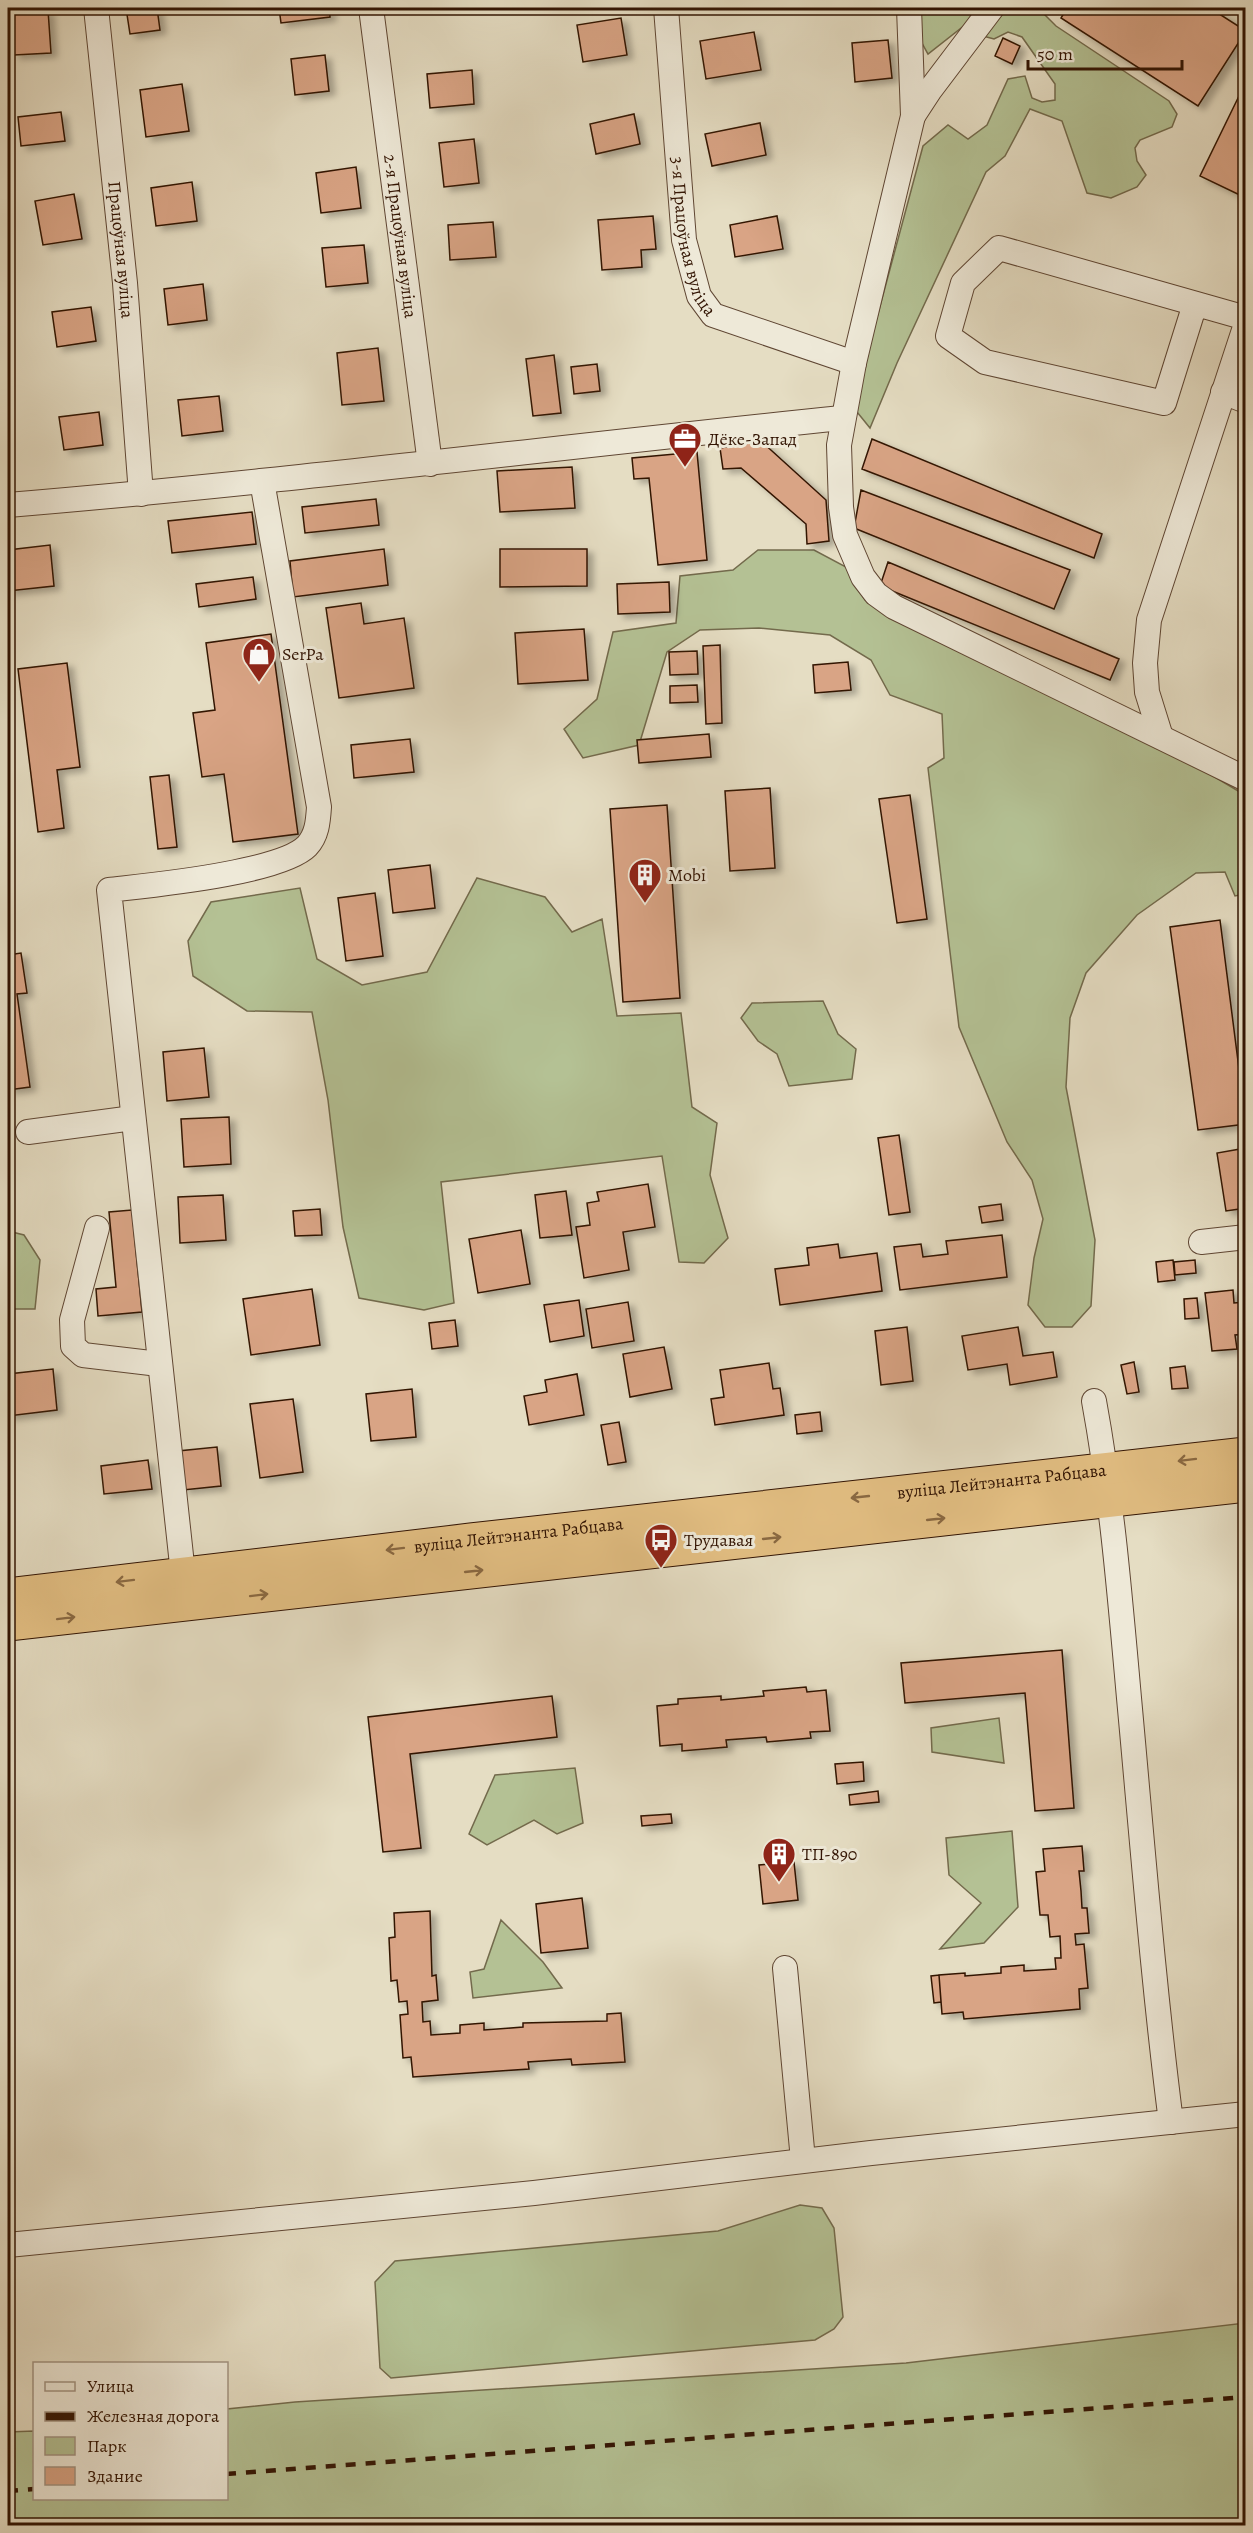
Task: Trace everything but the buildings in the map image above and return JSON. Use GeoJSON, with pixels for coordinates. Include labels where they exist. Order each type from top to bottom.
{"type":"FeatureCollection","features":[{"type":"Feature","properties":{"kind":"highway","name":"вуліца Лейтэнанта Рабцава"},"geometry":{"type":"LineString","coordinates":[[8,1624],[1108,1485],[1245,1454]]}},
{"type":"Feature","properties":{"kind":"highway","name":"вуліца Лейтэнанта Рабцава"},"geometry":{"type":"LineString","coordinates":[[8,1595],[183,1574],[1108,1485],[1245,1485]]}},
{"type":"Feature","properties":{"kind":"street","name":"Працоўная вуліца"},"geometry":{"type":"LineString","coordinates":[[96,8],[125,283],[141,494]]}},
{"type":"Feature","properties":{"kind":"street","name":"2-я Працоўная вуліца"},"geometry":{"type":"LineString","coordinates":[[371,8],[430,464]]}},
{"type":"Feature","properties":{"kind":"street","name":"3-я Працоўная вуліца"},"geometry":{"type":"LineString","coordinates":[[666,8],[684,240],[699,296],[713,315],[854,363]]}},
{"type":"Feature","properties":{"kind":"street"},"geometry":{"type":"LineString","coordinates":[[909,8],[913,116],[842,418],[838,470],[845,535],[863,577],[876,594],[894,607],[1245,779]]}},
{"type":"Feature","properties":{"kind":"street"},"geometry":{"type":"LineString","coordinates":[[913,116],[992,8]]}},
{"type":"Feature","properties":{"kind":"street"},"geometry":{"type":"LineString","coordinates":[[1195,304],[1164,403],[985,362],[948,336],[963,283],[999,248],[1245,318]]}},
{"type":"Feature","properties":{"kind":"street"},"geometry":{"type":"LineString","coordinates":[[1161,737],[1147,692],[1145,663],[1149,620],[1234,397],[1245,324]]}},
{"type":"Feature","properties":{"kind":"street"},"geometry":{"type":"LineString","coordinates":[[8,505],[141,494],[430,464],[591,444],[842,418]]}},
{"type":"Feature","properties":{"kind":"street"},"geometry":{"type":"LineString","coordinates":[[183,1574],[109,890],[213,876],[282,859],[307,845],[318,828],[319,807],[262,481]]}},
{"type":"Feature","properties":{"kind":"street"},"geometry":{"type":"LineString","coordinates":[[28,1132],[133,1118]]}},
{"type":"Feature","properties":{"kind":"street"},"geometry":{"type":"LineString","coordinates":[[97,1228],[72,1320],[73,1346],[83,1355],[159,1364]]}},
{"type":"Feature","properties":{"kind":"street"},"geometry":{"type":"LineString","coordinates":[[1201,1242],[1245,1237]]}},
{"type":"Feature","properties":{"kind":"street"},"geometry":{"type":"LineString","coordinates":[[1094,1401],[1108,1485],[1171,2122]]}},
{"type":"Feature","properties":{"kind":"street"},"geometry":{"type":"LineString","coordinates":[[785,1968],[803,2160]]}},
{"type":"Feature","properties":{"kind":"street"},"geometry":{"type":"LineString","coordinates":[[8,2245],[534,2193],[803,2160],[1245,2114]]}},
{"type":"Feature","properties":{"kind":"green space"},"geometry":{"type":"Polygon","coordinates":[[[919,8],[979,8],[970,21],[928,54],[917,34],[919,8]]]}},
{"type":"Feature","properties":{"kind":"green space"},"geometry":{"type":"Polygon","coordinates":[[[1003,8],[1038,8],[1056,26],[1169,101],[1177,114],[1172,127],[1140,140],[1135,148],[1137,161],[1146,175],[1137,187],[1111,198],[1087,193],[1062,121],[1030,109],[1005,156],[986,172],[897,363],[870,428],[853,407],[923,146],[948,125],[968,139],[987,125],[1008,79],[1025,76],[1032,98],[1042,102],[1055,100],[1055,84],[1022,37],[1008,32],[994,39],[983,36],[1003,8]]]}},
{"type":"Feature","properties":{"kind":"green space"},"geometry":{"type":"Polygon","coordinates":[[[758,550],[814,550],[846,567],[865,600],[1144,735],[1245,795],[1245,894],[1235,896],[1225,872],[1196,873],[1137,915],[1086,973],[1070,1018],[1066,1087],[1095,1240],[1091,1306],[1072,1327],[1045,1327],[1028,1305],[1034,1258],[1043,1219],[1032,1180],[1007,1142],[959,1027],[928,768],[944,758],[942,714],[890,695],[871,660],[830,635],[759,628],[700,630],[667,652],[639,745],[583,758],[564,729],[597,699],[613,632],[676,623],[680,576],[733,570],[758,550]]]}},
{"type":"Feature","properties":{"kind":"green space"},"geometry":{"type":"Polygon","coordinates":[[[477,878],[545,897],[572,932],[602,919],[617,1016],[681,1013],[692,1107],[717,1123],[710,1175],[728,1238],[704,1263],[679,1262],[662,1156],[441,1182],[454,1303],[424,1310],[359,1298],[343,1227],[328,1100],[312,1012],[247,1011],[193,976],[188,941],[211,902],[300,888],[317,959],[362,985],[427,972],[477,878]]]}},
{"type":"Feature","properties":{"kind":"green space"},"geometry":{"type":"Polygon","coordinates":[[[823,1001],[838,1034],[856,1049],[852,1079],[789,1086],[777,1054],[758,1041],[741,1018],[752,1003],[823,1001]]]}},
{"type":"Feature","properties":{"kind":"green space"},"geometry":{"type":"Polygon","coordinates":[[[8,1231],[24,1235],[40,1260],[35,1309],[8,1309],[8,1231]]]}},
{"type":"Feature","properties":{"kind":"green space"},"geometry":{"type":"Polygon","coordinates":[[[999,1718],[1004,1763],[932,1752],[931,1728],[999,1718]]]}},
{"type":"Feature","properties":{"kind":"green space"},"geometry":{"type":"Polygon","coordinates":[[[575,1768],[583,1823],[557,1834],[534,1820],[487,1845],[469,1834],[495,1775],[575,1768]]]}},
{"type":"Feature","properties":{"kind":"green space"},"geometry":{"type":"Polygon","coordinates":[[[1012,1831],[1018,1907],[984,1943],[940,1949],[981,1903],[949,1875],[946,1838],[1012,1831]]]}},
{"type":"Feature","properties":{"kind":"green space"},"geometry":{"type":"Polygon","coordinates":[[[501,1920],[543,1962],[562,1988],[473,1998],[470,1972],[484,1969],[501,1920]]]}},
{"type":"Feature","properties":{"kind":"green space"},"geometry":{"type":"Polygon","coordinates":[[[800,2205],[822,2208],[834,2228],[843,2317],[834,2329],[815,2340],[391,2378],[380,2368],[375,2282],[395,2261],[718,2231],[800,2205]]]}},
{"type":"Feature","properties":{"kind":"green space"},"geometry":{"type":"Polygon","coordinates":[[[1245,2323],[1245,2525],[8,2525],[8,2432],[33,2431],[33,2500],[228,2500],[228,2409],[295,2402],[906,2363],[1245,2323]]]}},
{"type":"Feature","properties":{"kind":"railway"},"geometry":{"type":"LineString","coordinates":[[228,2474],[1246,2397]]}},
{"type":"Feature","properties":{"kind":"railway"},"geometry":{"type":"LineString","coordinates":[[8,2491],[33,2489]]}},
{"type":"Feature","properties":{"kind":"place","name":"Дёке-Запад"},"geometry":{"type":"Point","coordinates":[685,468]}},
{"type":"Feature","properties":{"kind":"place","name":"SerPa"},"geometry":{"type":"Point","coordinates":[259,683]}},
{"type":"Feature","properties":{"kind":"place","name":"Mobi"},"geometry":{"type":"Point","coordinates":[645,904]}},
{"type":"Feature","properties":{"kind":"place","name":"Трудавая"},"geometry":{"type":"Point","coordinates":[661,1569]}},
{"type":"Feature","properties":{"kind":"place","name":"ТП-890"},"geometry":{"type":"Point","coordinates":[779,1883]}}]}
